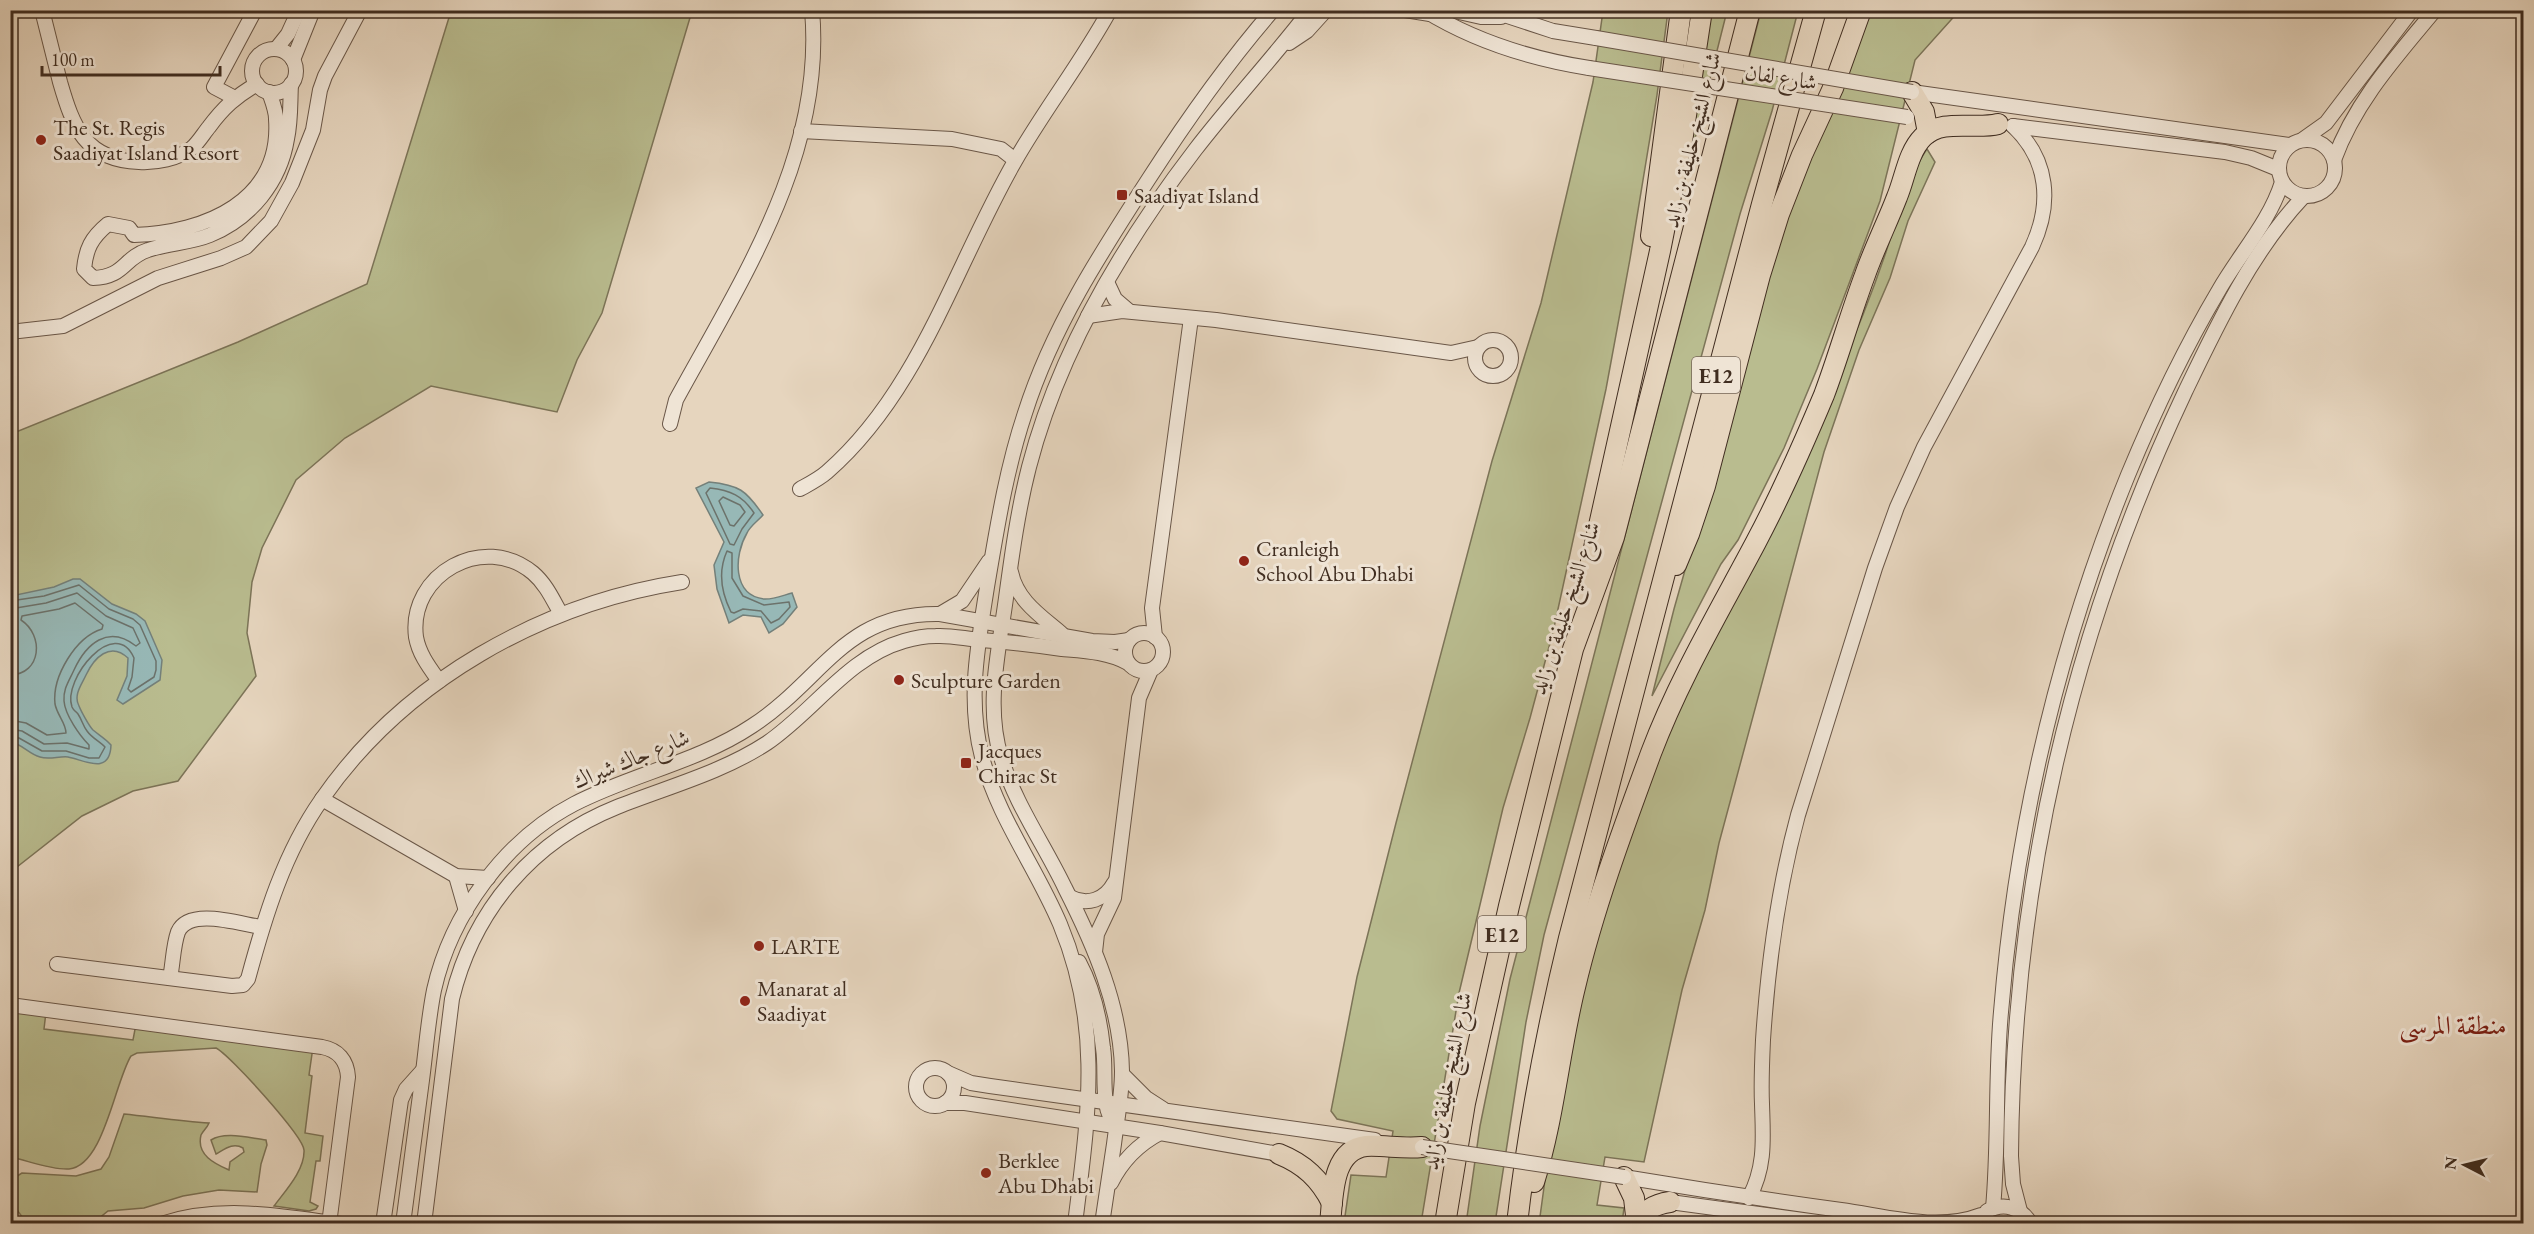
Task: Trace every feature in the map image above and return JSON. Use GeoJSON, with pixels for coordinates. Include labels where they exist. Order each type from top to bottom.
{"type":"FeatureCollection","features":[{"type":"Feature","properties":{"kind":"highway"},"geometry":{"type":"LineString","coordinates":[[1635,361],[1681,10]]}},
{"type":"Feature","properties":{"kind":"highway"},"geometry":{"type":"LineString","coordinates":[[1574,649],[1676,169],[1702,10]]}},
{"type":"Feature","properties":{"kind":"highway","name":"شارع الشيخ خليفة بن زايد"},"geometry":{"type":"LineString","coordinates":[[1445,1224],[1474,1055],[1509,906],[1574,649],[1614,537],[1750,10]]}},
{"type":"Feature","properties":{"kind":"highway","name":"E12"},"geometry":{"type":"LineString","coordinates":[[1518,1222],[1533,1106],[1555,994],[1656,601],[1816,10]]}},
{"type":"Feature","properties":{"kind":"highway"},"geometry":{"type":"LineString","coordinates":[[1656,601],[1680,557],[1698,510],[1758,285],[1783,204],[1833,87],[1861,10]]}},
{"type":"Feature","properties":{"kind":"highway"},"geometry":{"type":"LineString","coordinates":[[1518,1222],[1543,1151],[1568,1019],[1589,935],[1651,754],[1682,681],[1790,474],[1830,377],[1865,274],[1899,194],[1914,151],[1927,126],[1921,105],[1912,92]]}},
{"type":"Feature","properties":{"kind":"highway"},"geometry":{"type":"LineString","coordinates":[[1927,126],[2006,125]]}},
{"type":"Feature","properties":{"kind":"highway"},"geometry":{"type":"LineString","coordinates":[[1330,1224],[1337,1173],[1347,1156],[1359,1148],[1422,1147]]}},
{"type":"Feature","properties":{"kind":"highway"},"geometry":{"type":"LineString","coordinates":[[1279,1154],[1298,1163],[1315,1177],[1332,1203]]}},
{"type":"Feature","properties":{"kind":"highway"},"geometry":{"type":"LineString","coordinates":[[1624,1177],[1634,1198],[1637,1224]]}},
{"type":"Feature","properties":{"kind":"highway"},"geometry":{"type":"LineString","coordinates":[[1637,1224],[1653,1206],[1670,1202]]}},
{"type":"Feature","properties":{"kind":"street"},"geometry":{"type":"LineString","coordinates":[[42,10],[70,119],[86,141],[102,154],[121,162],[148,163],[168,159],[192,148],[234,98],[257,84]]}},
{"type":"Feature","properties":{"kind":"street"},"geometry":{"type":"LineString","coordinates":[[234,98],[214,87],[255,10]]}},
{"type":"Feature","properties":{"kind":"street"},"geometry":{"type":"LineString","coordinates":[[291,84],[281,92],[269,92],[257,84],[252,71],[256,57],[262,52],[276,48],[288,34],[299,10]]}},
{"type":"Feature","properties":{"kind":"street"},"geometry":{"type":"LineString","coordinates":[[293,60],[313,10]]}},
{"type":"Feature","properties":{"kind":"street"},"geometry":{"type":"LineString","coordinates":[[10,332],[63,326],[158,278],[221,258],[246,247],[271,221],[292,183],[313,130],[320,90],[325,76],[360,10]]}},
{"type":"Feature","properties":{"kind":"street"},"geometry":{"type":"LineString","coordinates":[[670,423],[676,400],[761,246],[787,187],[812,81],[814,31],[812,10]]}},
{"type":"Feature","properties":{"kind":"street"},"geometry":{"type":"LineString","coordinates":[[800,489],[826,473],[858,440],[894,395],[922,348],[977,231],[1015,160],[1110,10]]}},
{"type":"Feature","properties":{"kind":"street"},"geometry":{"type":"LineString","coordinates":[[1102,1224],[1116,1125],[1109,1116],[1122,1074],[1114,1013],[1095,954],[1070,897],[1014,793],[999,750],[990,631],[992,557],[1009,467],[1037,379],[1050,347],[1086,278],[1183,126],[1238,51],[1273,10]]}},
{"type":"Feature","properties":{"kind":"street"},"geometry":{"type":"LineString","coordinates":[[1113,1105],[1097,1014],[1083,970],[1069,948],[1050,902],[1010,830],[987,774],[974,713],[973,680],[1011,563],[1021,500],[1040,431],[1062,371],[1088,316],[1107,282],[1187,160],[1310,10]]}},
{"type":"Feature","properties":{"kind":"street"},"geometry":{"type":"LineString","coordinates":[[1282,46],[1301,36],[1326,10]]}},
{"type":"Feature","properties":{"kind":"street","name":"شارع لفان"},"geometry":{"type":"LineString","coordinates":[[1404,10],[1427,12],[1472,35],[1514,51],[1590,68],[1906,117],[1927,126]]}},
{"type":"Feature","properties":{"kind":"street"},"geometry":{"type":"LineString","coordinates":[[1450,10],[1481,18],[1506,17]]}},
{"type":"Feature","properties":{"kind":"street","name":"شارع لفان"},"geometry":{"type":"LineString","coordinates":[[1489,10],[1553,31],[1912,92],[2296,143]]}},
{"type":"Feature","properties":{"kind":"street"},"geometry":{"type":"LineString","coordinates":[[1983,1216],[2010,926],[2031,795],[2062,666],[2096,560],[2148,429],[2200,322],[2272,206],[2280,176],[2281,156],[2326,123],[2412,10]]}},
{"type":"Feature","properties":{"kind":"street"},"geometry":{"type":"LineString","coordinates":[[2006,125],[2231,153],[2280,176],[2292,192],[2304,196],[2318,194],[2328,186],[2334,174],[2334,160],[2349,124],[2360,105],[2435,10]]}},
{"type":"Feature","properties":{"kind":"street"},"geometry":{"type":"LineString","coordinates":[[135,255],[135,236],[129,228],[108,224],[95,235],[86,251],[84,269],[93,278],[108,277],[120,271],[135,255],[209,236],[232,224],[262,197],[280,170],[288,136],[291,84],[296,72],[293,60],[286,52],[276,48]]}},
{"type":"Feature","properties":{"kind":"street"},"geometry":{"type":"LineString","coordinates":[[135,236],[151,235],[196,225],[224,215],[251,194],[268,166],[275,148],[276,117],[269,92]]}},
{"type":"Feature","properties":{"kind":"street"},"geometry":{"type":"LineString","coordinates":[[1749,1197],[1759,1178],[1764,1155],[1762,1062],[1774,926],[1788,852],[1798,815],[1875,568],[1897,507],[1924,447],[2032,247],[2042,220],[2046,197],[2042,170],[2031,146],[2006,125]]}},
{"type":"Feature","properties":{"kind":"street"},"geometry":{"type":"LineString","coordinates":[[801,131],[952,139],[1001,149],[1015,160]]}},
{"type":"Feature","properties":{"kind":"street"},"geometry":{"type":"LineString","coordinates":[[2296,143],[2322,144],[2334,160]]}},
{"type":"Feature","properties":{"kind":"street"},"geometry":{"type":"LineString","coordinates":[[2031,1224],[2020,1211],[2013,1184],[2011,1156],[2020,989],[2040,842],[2053,774],[2077,674],[2123,534],[2196,369],[2239,288],[2272,235],[2304,196]]}},
{"type":"Feature","properties":{"kind":"street"},"geometry":{"type":"LineString","coordinates":[[1107,282],[1115,299],[1129,311]]}},
{"type":"Feature","properties":{"kind":"street"},"geometry":{"type":"LineString","coordinates":[[1088,316],[1129,311],[1451,353],[1478,347],[1489,340],[1502,342],[1511,352],[1512,359],[1502,375],[1489,376],[1451,353]]}},
{"type":"Feature","properties":{"kind":"street"},"geometry":{"type":"LineString","coordinates":[[1155,637],[1152,608],[1191,318]]}},
{"type":"Feature","properties":{"kind":"street"},"geometry":{"type":"LineString","coordinates":[[1478,347],[1476,363],[1479,370]]}},
{"type":"Feature","properties":{"kind":"street"},"geometry":{"type":"LineString","coordinates":[[990,631],[1010,499],[1009,467]]}},
{"type":"Feature","properties":{"kind":"street"},"geometry":{"type":"LineString","coordinates":[[439,681],[423,658],[416,636],[416,624],[420,601],[432,581],[450,566],[482,556],[513,561],[540,580],[561,614]]}},
{"type":"Feature","properties":{"kind":"street"},"geometry":{"type":"LineString","coordinates":[[940,614],[962,601],[992,557]]}},
{"type":"Feature","properties":{"kind":"street"},"geometry":{"type":"LineString","coordinates":[[1011,563],[1014,584],[1024,601],[1064,635]]}},
{"type":"Feature","properties":{"kind":"street"},"geometry":{"type":"LineString","coordinates":[[57,964],[232,986],[243,985],[248,979],[261,927],[292,850],[322,799],[376,736],[439,681],[519,633],[561,614],[620,594],[682,582]]}},
{"type":"Feature","properties":{"kind":"street"},"geometry":{"type":"LineString","coordinates":[[1139,698],[1126,649],[1145,623],[1152,608]]}},
{"type":"Feature","properties":{"kind":"street","name":"شارع جاك شيراك"},"geometry":{"type":"LineString","coordinates":[[403,1224],[430,1011],[447,949],[466,911],[488,878],[515,847],[558,813],[588,797],[702,753],[752,727],[794,695],[840,648],[859,633],[880,622],[906,615],[940,614],[990,631],[1101,653],[1130,665]]}},
{"type":"Feature","properties":{"kind":"street","name":"شارع جاك شيراك"},"geometry":{"type":"LineString","coordinates":[[424,1224],[452,999],[470,944],[500,895],[527,864],[559,838],[614,808],[699,777],[744,757],[786,729],[844,676],[876,652],[903,641],[990,631],[1064,635],[1108,642],[1132,638]]}},
{"type":"Feature","properties":{"kind":"street"},"geometry":{"type":"LineString","coordinates":[[1095,954],[1097,934],[1112,904],[1139,698],[1151,670],[1162,657],[1162,646],[1155,637],[1145,633],[1132,638]]}},
{"type":"Feature","properties":{"kind":"street"},"geometry":{"type":"LineString","coordinates":[[1130,665],[1141,671],[1151,670]]}},
{"type":"Feature","properties":{"kind":"street"},"geometry":{"type":"LineString","coordinates":[[322,799],[456,876],[488,878]]}},
{"type":"Feature","properties":{"kind":"street"},"geometry":{"type":"LineString","coordinates":[[456,876],[466,911]]}},
{"type":"Feature","properties":{"kind":"street"},"geometry":{"type":"LineString","coordinates":[[1070,897],[1084,902],[1095,900],[1107,894],[1114,883]]}},
{"type":"Feature","properties":{"kind":"street"},"geometry":{"type":"LineString","coordinates":[[170,978],[177,936],[183,924],[188,920],[201,918],[261,927]]}},
{"type":"Feature","properties":{"kind":"street"},"geometry":{"type":"LineString","coordinates":[[1069,948],[1088,1037],[1090,1068],[1087,1121],[1075,1224]]}},
{"type":"Feature","properties":{"kind":"street"},"geometry":{"type":"LineString","coordinates":[[10,1005],[310,1045],[336,1052],[346,1062],[348,1077],[333,1223],[231,1211],[195,1214],[161,1224]]}},
{"type":"Feature","properties":{"kind":"street"},"geometry":{"type":"LineString","coordinates":[[1279,1154],[1160,1132],[965,1103],[935,1105],[925,1102],[919,1095],[917,1082],[923,1073],[931,1068],[940,1068],[981,1085],[1422,1147],[1926,1222],[1960,1222],[2007,1206],[2020,1211]]}},
{"type":"Feature","properties":{"kind":"street"},"geometry":{"type":"LineString","coordinates":[[383,1224],[401,1100],[406,1089],[423,1070]]}},
{"type":"Feature","properties":{"kind":"street"},"geometry":{"type":"LineString","coordinates":[[945,1103],[954,1091],[953,1082],[948,1073]]}},
{"type":"Feature","properties":{"kind":"street"},"geometry":{"type":"LineString","coordinates":[[1122,1074],[1146,1098],[1168,1112]]}},
{"type":"Feature","properties":{"kind":"street"},"geometry":{"type":"LineString","coordinates":[[1107,1190],[1125,1160],[1160,1132]]}},
{"type":"Feature","properties":{"kind":"street"},"geometry":{"type":"LineString","coordinates":[[1670,1202],[1832,1224]]}},
{"type":"Feature","properties":{"kind":"green space"},"geometry":{"type":"Polygon","coordinates":[[[451,11],[692,11],[602,313],[577,360],[557,412],[431,386],[345,438],[296,480],[262,548],[252,582],[247,633],[256,676],[178,781],[133,791],[82,816],[17,867],[11,875],[11,434],[238,342],[367,284],[451,11]]]}},
{"type":"Feature","properties":{"kind":"green space"},"geometry":{"type":"Polygon","coordinates":[[[1603,11],[1668,11],[1657,95],[1606,389],[1553,632],[1503,808],[1459,993],[1421,1223],[1344,1223],[1351,1175],[1386,1177],[1393,1131],[1337,1119],[1331,1111],[1357,977],[1492,461],[1541,303],[1593,82],[1603,11]]]}},
{"type":"Feature","properties":{"kind":"green space"},"geometry":{"type":"Polygon","coordinates":[[[1709,11],[1727,11],[1676,214],[1709,11]]]}},
{"type":"Feature","properties":{"kind":"green space"},"geometry":{"type":"Polygon","coordinates":[[[1761,11],[1798,11],[1772,111],[1740,214],[1544,935],[1526,1022],[1495,1223],[1466,1224],[1480,1126],[1510,979],[1761,11]]]}},
{"type":"Feature","properties":{"kind":"green space"},"geometry":{"type":"Polygon","coordinates":[[[1864,11],[1959,11],[1915,60],[1880,201],[1817,369],[1784,448],[1738,540],[1721,564],[1652,696],[1674,609],[1780,235],[1864,11]]]}},
{"type":"Feature","properties":{"kind":"green space"},"geometry":{"type":"Polygon","coordinates":[[[1927,149],[1935,162],[1908,221],[1890,278],[1859,350],[1824,452],[1719,843],[1705,910],[1682,990],[1644,1162],[1605,1157],[1597,1205],[1624,1208],[1622,1223],[1539,1224],[1553,1121],[1580,980],[1665,733],[1838,374],[1881,267],[1909,184],[1927,149]]]}},
{"type":"Feature","properties":{"kind":"green space"},"geometry":{"type":"Polygon","coordinates":[[[10,1009],[46,1012],[44,1029],[133,1040],[136,1024],[313,1047],[305,1133],[323,1136],[320,1161],[316,1161],[310,1202],[318,1206],[309,1211],[274,1206],[298,1173],[304,1150],[292,1129],[264,1096],[235,1064],[216,1048],[137,1053],[131,1056],[100,1139],[91,1154],[81,1164],[62,1169],[11,1157],[10,1009]]]}},
{"type":"Feature","properties":{"kind":"green space"},"geometry":{"type":"Polygon","coordinates":[[[124,1114],[209,1123],[201,1135],[201,1148],[213,1162],[229,1170],[230,1162],[244,1152],[243,1148],[232,1146],[216,1154],[211,1140],[230,1136],[266,1140],[267,1145],[261,1164],[257,1192],[219,1190],[183,1196],[144,1208],[108,1211],[93,1223],[28,1223],[14,1204],[11,1190],[15,1178],[22,1173],[76,1176],[101,1169],[109,1157],[124,1114]]]}},
{"type":"Feature","properties":{"kind":"water"},"geometry":{"type":"Polygon","coordinates":[[[709,482],[741,490],[763,515],[750,528],[743,542],[738,562],[741,582],[754,596],[764,599],[792,593],[797,607],[783,624],[769,633],[761,617],[743,615],[729,623],[717,589],[714,565],[724,542],[696,488],[709,482]]]}},
{"type":"Feature","properties":{"kind":"water"},"geometry":{"type":"Polygon","coordinates":[[[73,579],[80,579],[112,604],[136,614],[145,621],[162,660],[160,680],[123,704],[117,700],[127,676],[128,658],[121,653],[109,651],[98,658],[89,669],[79,690],[77,702],[91,728],[111,745],[110,755],[106,760],[95,764],[68,757],[43,758],[11,742],[10,658],[15,648],[11,638],[11,596],[54,587],[73,579]]]}},
{"type":"Feature","properties":{"kind":"place","name":"The St. Regis Saadiyat Island Resort"},"geometry":{"type":"Point","coordinates":[41,140]}},
{"type":"Feature","properties":{"kind":"place","name":"Saadiyat Island"},"geometry":{"type":"Point","coordinates":[1122,195]}},
{"type":"Feature","properties":{"kind":"place","name":"Cranleigh School Abu Dhabi"},"geometry":{"type":"Point","coordinates":[1244,561]}},
{"type":"Feature","properties":{"kind":"place","name":"Sculpture Garden"},"geometry":{"type":"Point","coordinates":[899,680]}},
{"type":"Feature","properties":{"kind":"place","name":"Jacques Chirac St"},"geometry":{"type":"Point","coordinates":[966,763]}},
{"type":"Feature","properties":{"kind":"place","name":"LARTE"},"geometry":{"type":"Point","coordinates":[759,946]}},
{"type":"Feature","properties":{"kind":"place","name":"Manarat al Saadiyat"},"geometry":{"type":"Point","coordinates":[745,1001]}},
{"type":"Feature","properties":{"kind":"place","name":"Berklee Abu Dhabi"},"geometry":{"type":"Point","coordinates":[986,1173]}},
{"type":"Feature","properties":{"kind":"district","name":"منطقة المرسى"},"geometry":{"type":"Point","coordinates":[2453,1025]}}]}
